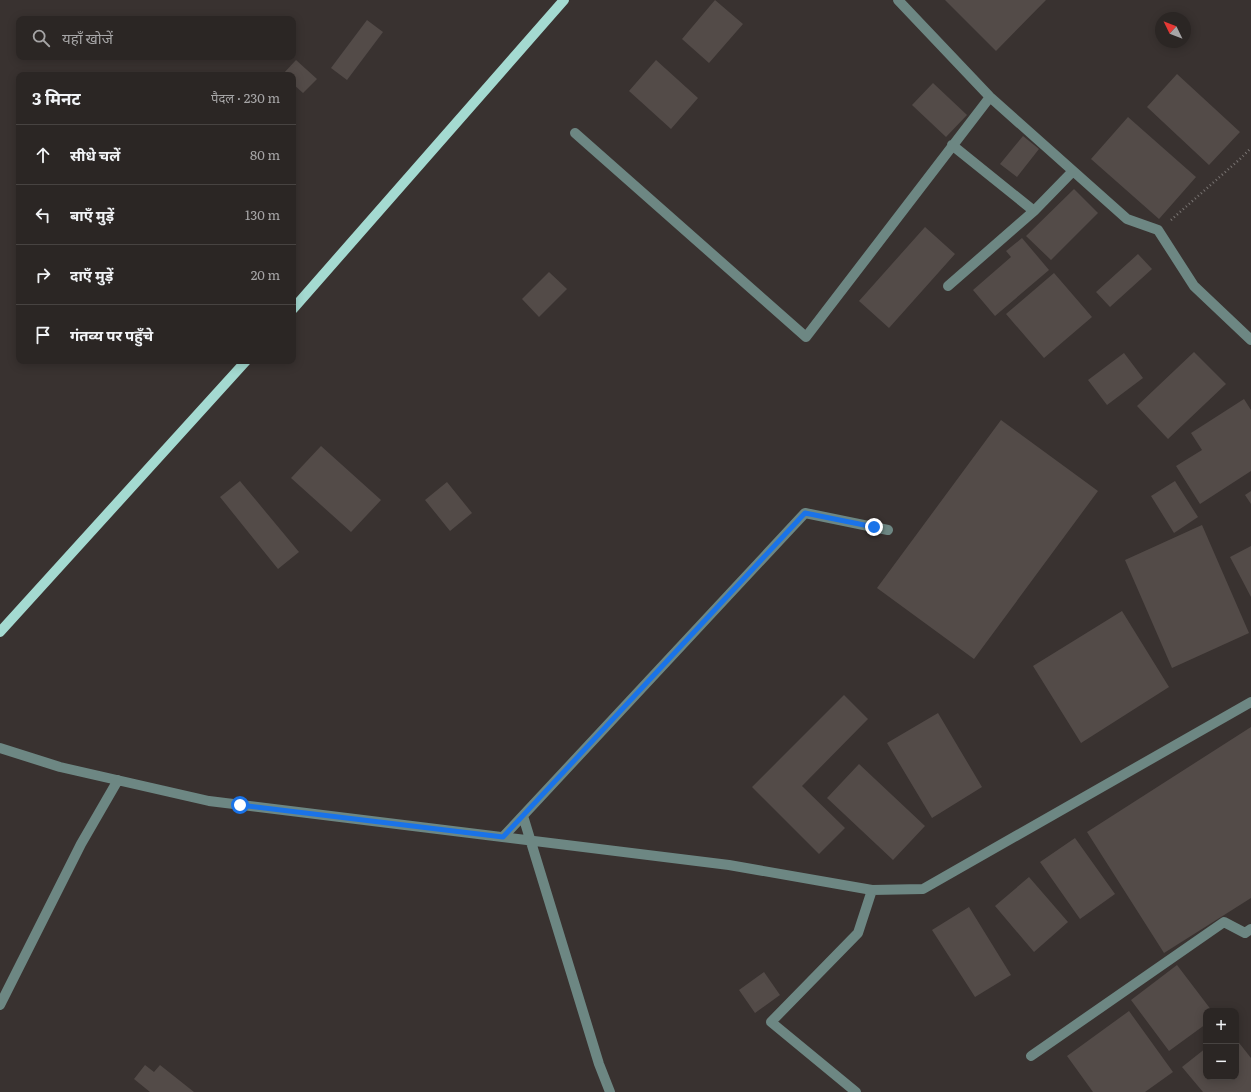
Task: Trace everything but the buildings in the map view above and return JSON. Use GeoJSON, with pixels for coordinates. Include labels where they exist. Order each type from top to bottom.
{"type":"FeatureCollection","features":[{"type":"Feature","properties":{"kind":"main road"},"geometry":{"type":"LineString","coordinates":[[296,306],[564,0]]}},
{"type":"Feature","properties":{"kind":"main road"},"geometry":{"type":"LineString","coordinates":[[0,632],[243,364]]}},
{"type":"Feature","properties":{"kind":"street"},"geometry":{"type":"LineString","coordinates":[[898,0],[990,97],[1126,219],[1158,230],[1194,286],[1251,340]]}},
{"type":"Feature","properties":{"kind":"street"},"geometry":{"type":"LineString","coordinates":[[575,133],[806,337],[990,97]]}},
{"type":"Feature","properties":{"kind":"street"},"geometry":{"type":"LineString","coordinates":[[952,146],[1034,211]]}},
{"type":"Feature","properties":{"kind":"street"},"geometry":{"type":"LineString","coordinates":[[948,286],[1034,211],[1073,171]]}},
{"type":"Feature","properties":{"kind":"street"},"geometry":{"type":"LineString","coordinates":[[503,837],[805,513],[888,530]]}},
{"type":"Feature","properties":{"kind":"street"},"geometry":{"type":"LineString","coordinates":[[0,748],[60,767],[209,801],[729,865],[872,890],[923,889],[1251,702]]}},
{"type":"Feature","properties":{"kind":"street"},"geometry":{"type":"LineString","coordinates":[[0,1005],[81,844],[118,780]]}},
{"type":"Feature","properties":{"kind":"street"},"geometry":{"type":"LineString","coordinates":[[522,816],[599,1064],[610,1092]]}},
{"type":"Feature","properties":{"kind":"street"},"geometry":{"type":"LineString","coordinates":[[856,1092],[771,1022],[858,933],[872,890]]}},
{"type":"Feature","properties":{"kind":"street"},"geometry":{"type":"LineString","coordinates":[[1030,1056],[1224,922],[1245,933],[1251,930]]}},
{"type":"Feature","properties":{"kind":"path"},"geometry":{"type":"LineString","coordinates":[[1158,230],[1251,148]]}},
{"type":"Feature","properties":{"kind":"route"},"geometry":{"type":"LineString","coordinates":[[240,805],[503,837],[805,513],[874,527]]}}]}
